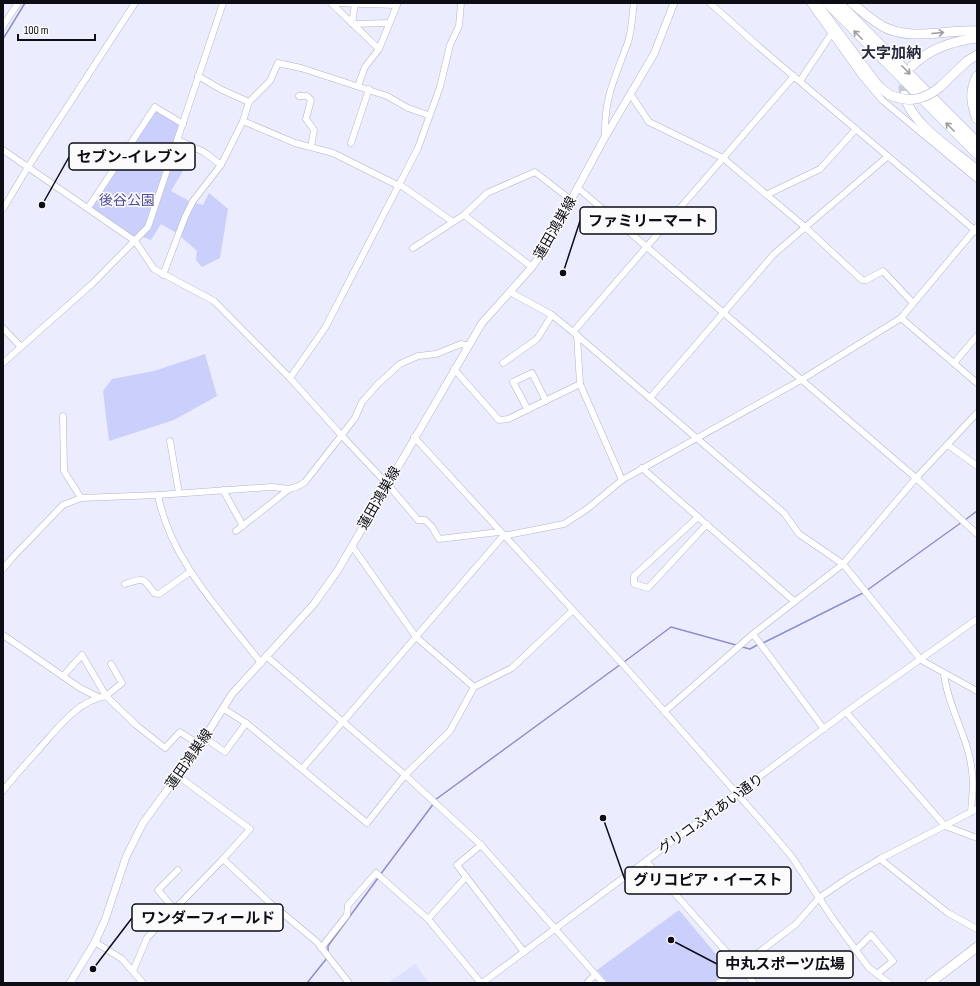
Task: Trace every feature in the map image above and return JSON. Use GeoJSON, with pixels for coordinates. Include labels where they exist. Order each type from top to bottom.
{"type":"FeatureCollection","features":[{"type":"Feature","properties":{"kind":"highway"},"geometry":{"type":"LineString","coordinates":[[816,3],[831,21],[875,82],[890,95],[902,100],[915,100],[928,95],[940,87],[967,61],[977,55]]}},
{"type":"Feature","properties":{"kind":"highway"},"geometry":{"type":"LineString","coordinates":[[826,3],[977,154]]}},
{"type":"Feature","properties":{"kind":"highway"},"geometry":{"type":"LineString","coordinates":[[839,3],[977,142]]}},
{"type":"Feature","properties":{"kind":"highway"},"geometry":{"type":"LineString","coordinates":[[852,3],[882,26],[900,33],[919,34],[977,31]]}},
{"type":"Feature","properties":{"kind":"highway"},"geometry":{"type":"LineString","coordinates":[[912,66],[925,56],[943,47],[977,38]]}},
{"type":"Feature","properties":{"kind":"highway"},"geometry":{"type":"LineString","coordinates":[[977,76],[971,94],[972,106],[977,119]]}},
{"type":"Feature","properties":{"kind":"highway"},"geometry":{"type":"LineString","coordinates":[[904,95],[906,104],[917,120],[977,170]]}},
{"type":"Feature","properties":{"kind":"highway"},"geometry":{"type":"LineString","coordinates":[[930,983],[977,947]]}},
{"type":"Feature","properties":{"kind":"highway"},"geometry":{"type":"LineString","coordinates":[[939,983],[977,954]]}},
{"type":"Feature","properties":{"kind":"main road","name":"蓮田鴻巣線"},"geometry":{"type":"LineString","coordinates":[[70,983],[95,942],[105,920],[126,857],[143,823],[200,746],[232,694],[314,604],[352,546],[386,485],[482,322],[532,267],[546,248],[605,137],[654,54],[674,3]]}},
{"type":"Feature","properties":{"kind":"street"},"geometry":{"type":"LineString","coordinates":[[3,26],[18,3]]}},
{"type":"Feature","properties":{"kind":"street"},"geometry":{"type":"LineString","coordinates":[[3,209],[28,167],[135,3]]}},
{"type":"Feature","properties":{"kind":"street"},"geometry":{"type":"LineString","coordinates":[[3,363],[20,346],[92,284],[148,227],[223,3]]}},
{"type":"Feature","properties":{"kind":"street"},"geometry":{"type":"LineString","coordinates":[[331,3],[396,4],[378,49],[365,67],[358,86]]}},
{"type":"Feature","properties":{"kind":"street"},"geometry":{"type":"LineString","coordinates":[[331,3],[378,49]]}},
{"type":"Feature","properties":{"kind":"street"},"geometry":{"type":"LineString","coordinates":[[352,24],[354,3]]}},
{"type":"Feature","properties":{"kind":"street"},"geometry":{"type":"LineString","coordinates":[[290,378],[325,328],[418,148],[428,115],[440,87],[450,45],[459,26],[461,3]]}},
{"type":"Feature","properties":{"kind":"street"},"geometry":{"type":"LineString","coordinates":[[605,137],[606,108],[610,88],[628,41],[634,3]]}},
{"type":"Feature","properties":{"kind":"street"},"geometry":{"type":"LineString","coordinates":[[3,150],[135,241],[149,264],[154,269],[214,300],[290,378],[386,485],[390,487],[418,520],[425,520],[432,527],[438,539],[501,534],[564,524],[588,508],[622,480],[802,380],[901,318],[976,229],[887,157],[710,3]]}},
{"type":"Feature","properties":{"kind":"street"},"geometry":{"type":"LineString","coordinates":[[810,3],[861,75],[882,100],[977,179]]}},
{"type":"Feature","properties":{"kind":"street"},"geometry":{"type":"LineString","coordinates":[[3,11],[10,15]]}},
{"type":"Feature","properties":{"kind":"street"},"geometry":{"type":"LineString","coordinates":[[352,24],[389,23]]}},
{"type":"Feature","properties":{"kind":"street"},"geometry":{"type":"LineString","coordinates":[[800,81],[832,33]]}},
{"type":"Feature","properties":{"kind":"street"},"geometry":{"type":"LineString","coordinates":[[163,275],[193,201],[220,165],[243,121],[249,102],[270,81],[278,63],[301,68],[387,96],[408,108],[428,115]]}},
{"type":"Feature","properties":{"kind":"street"},"geometry":{"type":"LineString","coordinates":[[198,76],[222,90],[249,102]]}},
{"type":"Feature","properties":{"kind":"street"},"geometry":{"type":"LineString","coordinates":[[622,480],[580,384],[575,334],[646,247],[794,76]]}},
{"type":"Feature","properties":{"kind":"street"},"geometry":{"type":"LineString","coordinates":[[351,142],[369,90]]}},
{"type":"Feature","properties":{"kind":"street"},"geometry":{"type":"LineString","coordinates":[[631,95],[649,122],[723,158],[805,227],[862,280],[866,280],[883,270],[913,303]]}},
{"type":"Feature","properties":{"kind":"street"},"geometry":{"type":"LineString","coordinates":[[299,96],[307,96],[311,100],[306,119],[314,130],[311,147]]}},
{"type":"Feature","properties":{"kind":"street"},"geometry":{"type":"LineString","coordinates":[[88,208],[154,107],[183,124]]}},
{"type":"Feature","properties":{"kind":"street"},"geometry":{"type":"LineString","coordinates":[[243,121],[295,143],[333,153],[399,185],[453,222]]}},
{"type":"Feature","properties":{"kind":"street"},"geometry":{"type":"LineString","coordinates":[[766,195],[820,169],[856,130]]}},
{"type":"Feature","properties":{"kind":"street"},"geometry":{"type":"LineString","coordinates":[[178,140],[204,152],[220,165]]}},
{"type":"Feature","properties":{"kind":"street"},"geometry":{"type":"LineString","coordinates":[[650,398],[774,254],[887,157]]}},
{"type":"Feature","properties":{"kind":"street"},"geometry":{"type":"LineString","coordinates":[[413,248],[464,215],[487,193],[535,172],[571,200]]}},
{"type":"Feature","properties":{"kind":"street"},"geometry":{"type":"LineString","coordinates":[[578,188],[916,478],[977,534]]}},
{"type":"Feature","properties":{"kind":"street"},"geometry":{"type":"LineString","coordinates":[[464,215],[532,267]]}},
{"type":"Feature","properties":{"kind":"street"},"geometry":{"type":"LineString","coordinates":[[510,292],[552,315],[784,513],[799,534],[843,564],[921,660],[977,691]]}},
{"type":"Feature","properties":{"kind":"street"},"geometry":{"type":"LineString","coordinates":[[503,363],[537,339],[552,315]]}},
{"type":"Feature","properties":{"kind":"street"},"geometry":{"type":"LineString","coordinates":[[901,318],[977,383]]}},
{"type":"Feature","properties":{"kind":"street"},"geometry":{"type":"LineString","coordinates":[[3,328],[20,346]]}},
{"type":"Feature","properties":{"kind":"street"},"geometry":{"type":"LineString","coordinates":[[954,362],[977,336]]}},
{"type":"Feature","properties":{"kind":"street"},"geometry":{"type":"LineString","coordinates":[[236,531],[288,490],[305,482],[355,418],[362,402],[378,384],[400,364],[418,356],[436,354],[461,344],[469,346]]}},
{"type":"Feature","properties":{"kind":"street"},"geometry":{"type":"LineString","coordinates":[[454,369],[500,420],[508,419],[528,410],[580,384]]}},
{"type":"Feature","properties":{"kind":"street"},"geometry":{"type":"LineString","coordinates":[[528,410],[513,382],[532,373],[546,401]]}},
{"type":"Feature","properties":{"kind":"street"},"geometry":{"type":"LineString","coordinates":[[664,712],[753,634],[843,564],[916,478],[977,413]]}},
{"type":"Feature","properties":{"kind":"street"},"geometry":{"type":"LineString","coordinates":[[63,416],[64,471],[81,498]]}},
{"type":"Feature","properties":{"kind":"street"},"geometry":{"type":"LineString","coordinates":[[414,437],[664,712],[792,857],[869,968],[889,983]]}},
{"type":"Feature","properties":{"kind":"street"},"geometry":{"type":"LineString","coordinates":[[170,442],[179,494]]}},
{"type":"Feature","properties":{"kind":"street"},"geometry":{"type":"LineString","coordinates":[[948,445],[977,466]]}},
{"type":"Feature","properties":{"kind":"street"},"geometry":{"type":"LineString","coordinates":[[642,468],[794,601]]}},
{"type":"Feature","properties":{"kind":"street"},"geometry":{"type":"LineString","coordinates":[[3,569],[58,509],[63,505],[81,498],[179,494],[270,487],[288,490]]}},
{"type":"Feature","properties":{"kind":"street"},"geometry":{"type":"LineString","coordinates":[[223,490],[243,526]]}},
{"type":"Feature","properties":{"kind":"street"},"geometry":{"type":"LineString","coordinates":[[158,495],[161,513],[190,572],[261,663]]}},
{"type":"Feature","properties":{"kind":"street"},"geometry":{"type":"LineString","coordinates":[[698,517],[634,576],[634,584],[648,588],[707,524]]}},
{"type":"Feature","properties":{"kind":"street"},"geometry":{"type":"LineString","coordinates":[[302,769],[501,534]]}},
{"type":"Feature","properties":{"kind":"street"},"geometry":{"type":"LineString","coordinates":[[352,546],[416,636],[474,687]]}},
{"type":"Feature","properties":{"kind":"street"},"geometry":{"type":"LineString","coordinates":[[125,584],[142,579],[145,580],[154,593],[159,594],[190,572]]}},
{"type":"Feature","properties":{"kind":"street"},"geometry":{"type":"LineString","coordinates":[[224,709],[246,723],[367,823],[405,775],[450,731],[474,687],[512,668],[572,611]]}},
{"type":"Feature","properties":{"kind":"street","name":"グリコふれあい通り"},"geometry":{"type":"LineString","coordinates":[[481,983],[737,795],[846,712],[977,619]]}},
{"type":"Feature","properties":{"kind":"street"},"geometry":{"type":"LineString","coordinates":[[753,634],[824,729]]}},
{"type":"Feature","properties":{"kind":"street"},"geometry":{"type":"LineString","coordinates":[[3,635],[80,688],[98,697]]}},
{"type":"Feature","properties":{"kind":"street"},"geometry":{"type":"LineString","coordinates":[[64,676],[82,655],[106,696],[136,725],[165,748],[180,732],[200,746]]}},
{"type":"Feature","properties":{"kind":"street"},"geometry":{"type":"LineString","coordinates":[[266,656],[405,775],[481,846],[603,983]]}},
{"type":"Feature","properties":{"kind":"street"},"geometry":{"type":"LineString","coordinates":[[3,791],[14,776],[67,717],[98,697],[106,696],[122,683],[111,664]]}},
{"type":"Feature","properties":{"kind":"street"},"geometry":{"type":"LineString","coordinates":[[719,983],[796,924],[819,898],[848,878],[880,859],[974,811],[970,759],[946,691],[944,674]]}},
{"type":"Feature","properties":{"kind":"street"},"geometry":{"type":"LineString","coordinates":[[846,712],[945,826],[977,838]]}},
{"type":"Feature","properties":{"kind":"street"},"geometry":{"type":"LineString","coordinates":[[205,738],[225,752],[246,723]]}},
{"type":"Feature","properties":{"kind":"street"},"geometry":{"type":"LineString","coordinates":[[133,971],[147,938],[250,829],[178,776]]}},
{"type":"Feature","properties":{"kind":"street"},"geometry":{"type":"LineString","coordinates":[[481,846],[457,865],[524,952]]}},
{"type":"Feature","properties":{"kind":"street"},"geometry":{"type":"LineString","coordinates":[[223,859],[321,948],[349,983]]}},
{"type":"Feature","properties":{"kind":"street"},"geometry":{"type":"LineString","coordinates":[[880,859],[948,913],[977,928]]}},
{"type":"Feature","properties":{"kind":"street"},"geometry":{"type":"LineString","coordinates":[[646,862],[754,983]]}},
{"type":"Feature","properties":{"kind":"street"},"geometry":{"type":"LineString","coordinates":[[174,909],[158,890],[178,870]]}},
{"type":"Feature","properties":{"kind":"street"},"geometry":{"type":"LineString","coordinates":[[321,948],[347,915],[348,905],[376,872],[428,919],[481,983]]}},
{"type":"Feature","properties":{"kind":"street"},"geometry":{"type":"LineString","coordinates":[[428,919],[466,877]]}},
{"type":"Feature","properties":{"kind":"street"},"geometry":{"type":"LineString","coordinates":[[856,950],[871,935],[893,961],[877,974]]}},
{"type":"Feature","properties":{"kind":"street"},"geometry":{"type":"LineString","coordinates":[[95,942],[122,959],[143,983]]}},
{"type":"Feature","properties":{"kind":"street"},"geometry":{"type":"LineString","coordinates":[[587,983],[596,975]]}},
{"type":"Feature","properties":{"kind":"shaded area"},"geometry":{"type":"Polygon","coordinates":[[[415,964],[429,983],[388,983],[415,964]]]}},
{"type":"Feature","properties":{"kind":"green space","name":"後谷公園"},"geometry":{"type":"Polygon","coordinates":[[[155,107],[183,124],[171,160],[184,169],[171,191],[191,202],[203,205],[209,193],[228,209],[220,258],[202,267],[196,260],[197,251],[178,234],[161,224],[151,240],[140,236],[135,241],[88,208],[155,107]]]}},
{"type":"Feature","properties":{"kind":"green space"},"geometry":{"type":"Polygon","coordinates":[[[205,354],[217,396],[174,420],[109,441],[103,391],[112,379],[154,371],[205,354]]]}},
{"type":"Feature","properties":{"kind":"green space"},"geometry":{"type":"Polygon","coordinates":[[[679,910],[730,971],[716,983],[608,983],[597,970],[679,910]]]}},
{"type":"Feature","properties":{"kind":"waterway"},"geometry":{"type":"LineString","coordinates":[[3,39],[25,3]]}},
{"type":"Feature","properties":{"kind":"waterway"},"geometry":{"type":"LineString","coordinates":[[965,520],[977,511]]}},
{"type":"Feature","properties":{"kind":"waterway"},"geometry":{"type":"LineString","coordinates":[[866,591],[962,522]]}},
{"type":"Feature","properties":{"kind":"waterway"},"geometry":{"type":"LineString","coordinates":[[763,643],[863,593]]}},
{"type":"Feature","properties":{"kind":"waterway"},"geometry":{"type":"LineString","coordinates":[[624,662],[671,627],[736,645]]}},
{"type":"Feature","properties":{"kind":"waterway"},"geometry":{"type":"LineString","coordinates":[[742,647],[750,649],[759,644]]}},
{"type":"Feature","properties":{"kind":"waterway"},"geometry":{"type":"LineString","coordinates":[[435,800],[621,664]]}},
{"type":"Feature","properties":{"kind":"waterway"},"geometry":{"type":"LineString","coordinates":[[380,875],[434,803]]}},
{"type":"Feature","properties":{"kind":"waterway"},"geometry":{"type":"LineString","coordinates":[[328,952],[328,946],[378,878]]}},
{"type":"Feature","properties":{"kind":"waterway"},"geometry":{"type":"LineString","coordinates":[[307,983],[327,958]]}},
{"type":"Feature","properties":{"kind":"tunnel"},"geometry":{"type":"LineString","coordinates":[[904,95],[903,87],[907,75]]}},
{"type":"Feature","properties":{"kind":"place","name":"セブン-イレブン"},"geometry":{"type":"Point","coordinates":[42,205]}},
{"type":"Feature","properties":{"kind":"place","name":"ファミリーマート"},"geometry":{"type":"Point","coordinates":[563,273]}},
{"type":"Feature","properties":{"kind":"place","name":"グリコピア・イースト"},"geometry":{"type":"Point","coordinates":[603,818]}},
{"type":"Feature","properties":{"kind":"place","name":"中丸スポーツ広場"},"geometry":{"type":"Point","coordinates":[671,940]}},
{"type":"Feature","properties":{"kind":"place","name":"ワンダーフィールド"},"geometry":{"type":"Point","coordinates":[93,969]}},
{"type":"Feature","properties":{"kind":"district","name":"大字加納"},"geometry":{"type":"Point","coordinates":[891,53]}}]}
